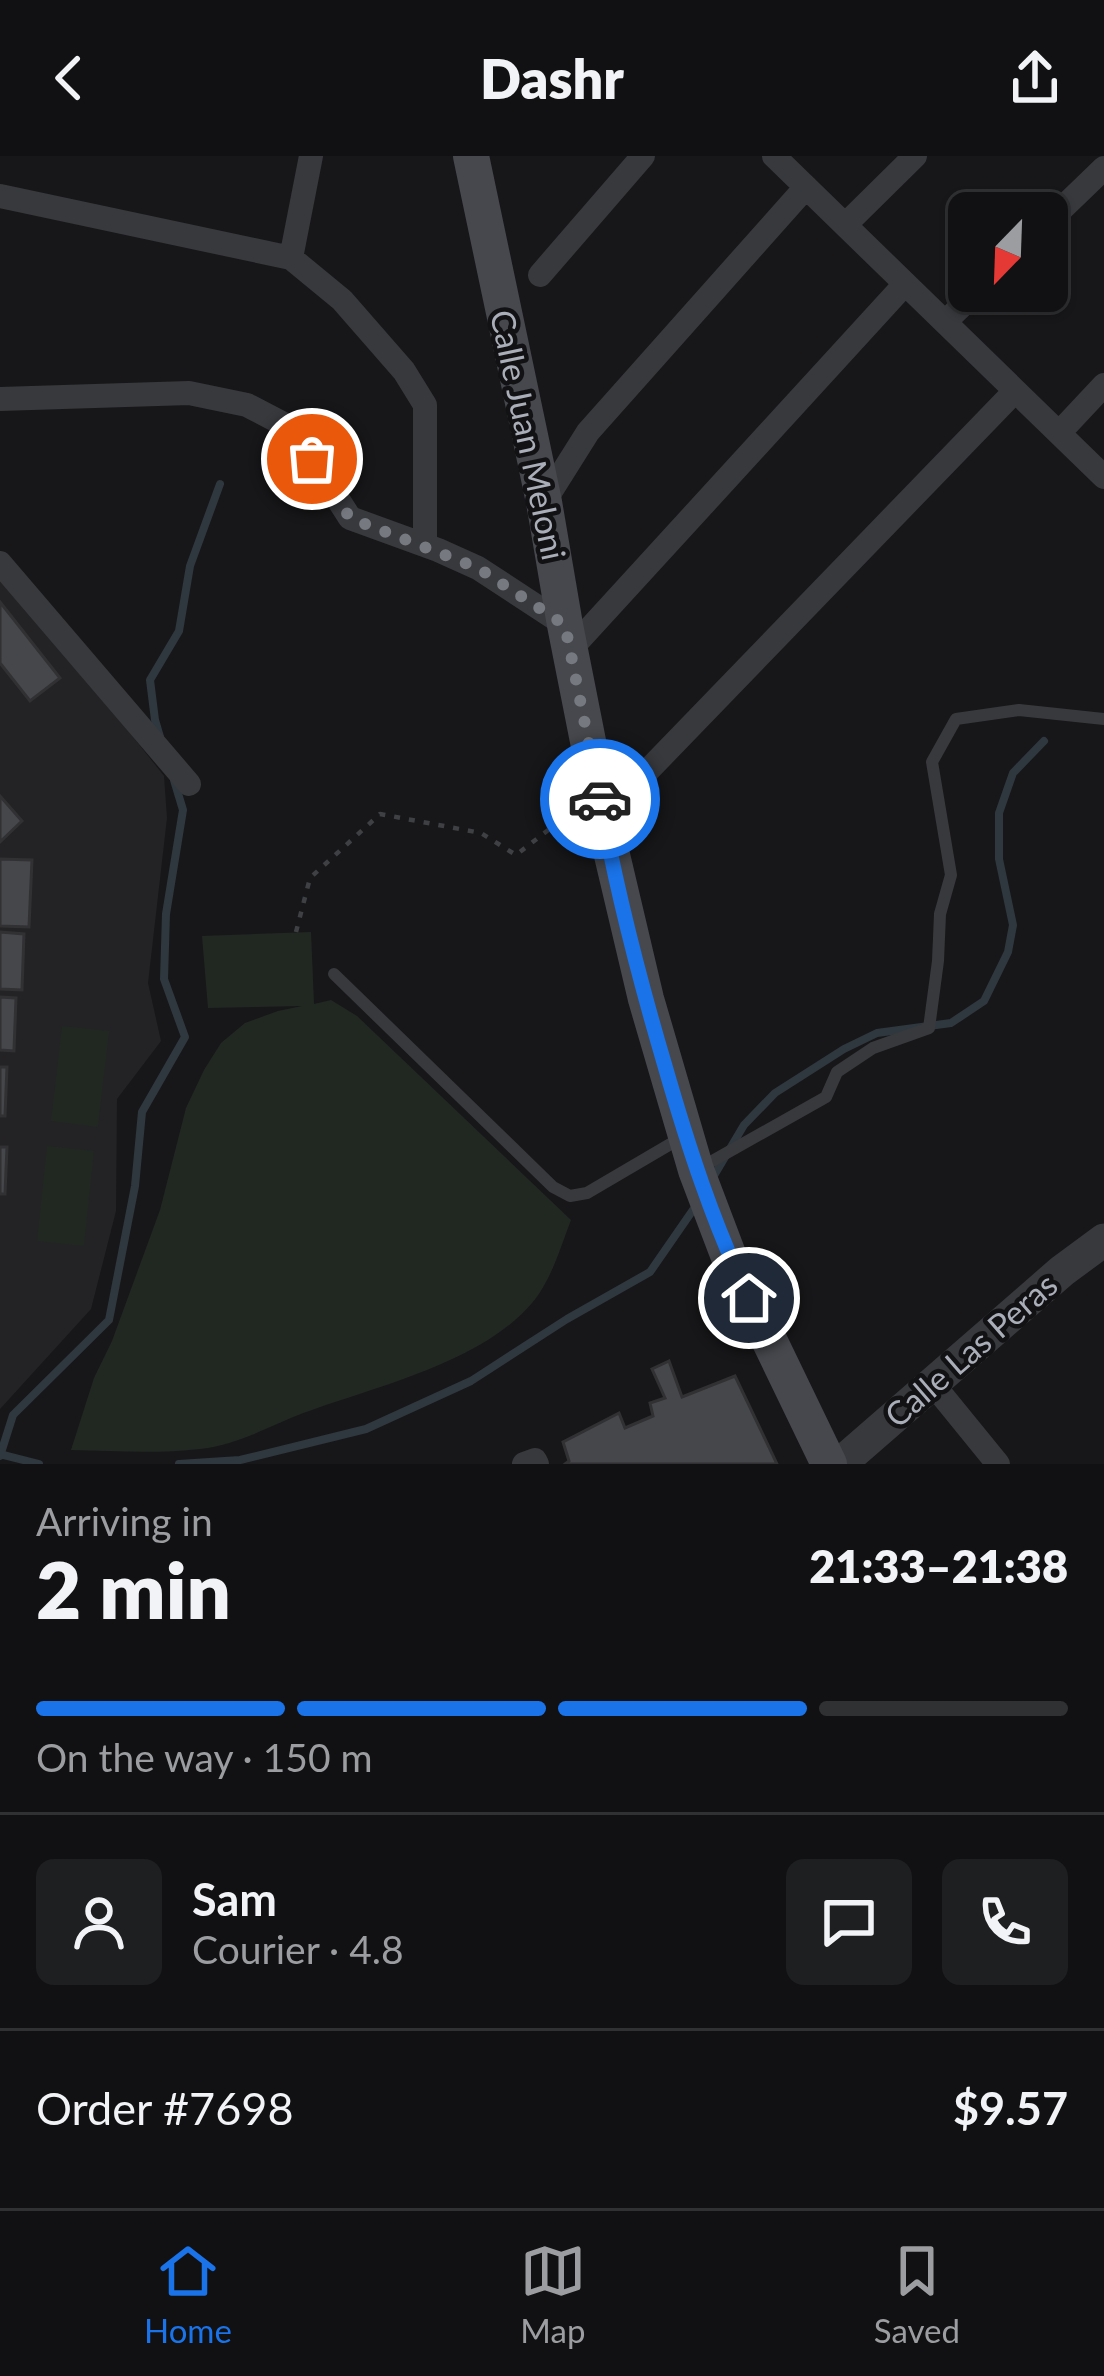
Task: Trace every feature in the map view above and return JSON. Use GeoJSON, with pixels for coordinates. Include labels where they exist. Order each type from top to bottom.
{"type":"FeatureCollection","features":[{"type":"Feature","properties":{"kind":"main road","name":"Calle Juan Meloni"},"geometry":{"type":"LineString","coordinates":[[471,156],[544,502],[601,805],[646,1000],[685,1135],[703,1169],[724,1243],[829,1464]]}},
{"type":"Feature","properties":{"kind":"street"},"geometry":{"type":"LineString","coordinates":[[291,258],[311,156]]}},
{"type":"Feature","properties":{"kind":"street"},"geometry":{"type":"LineString","coordinates":[[540,275],[643,156]]}},
{"type":"Feature","properties":{"kind":"street"},"geometry":{"type":"LineString","coordinates":[[774,156],[1104,477]]}},
{"type":"Feature","properties":{"kind":"street"},"geometry":{"type":"LineString","coordinates":[[844,225],[915,156]]}},
{"type":"Feature","properties":{"kind":"street"},"geometry":{"type":"LineString","coordinates":[[1068,203],[1104,168]]}},
{"type":"Feature","properties":{"kind":"street"},"geometry":{"type":"LineString","coordinates":[[544,502],[588,432],[806,187]]}},
{"type":"Feature","properties":{"kind":"street"},"geometry":{"type":"LineString","coordinates":[[0,196],[291,258],[342,300],[404,371],[425,404],[425,545]]}},
{"type":"Feature","properties":{"kind":"street"},"geometry":{"type":"LineString","coordinates":[[0,399],[189,393],[247,405],[293,429],[350,518],[478,568],[567,638],[905,284]]}},
{"type":"Feature","properties":{"kind":"street"},"geometry":{"type":"LineString","coordinates":[[945,322],[955,312]]}},
{"type":"Feature","properties":{"kind":"street"},"geometry":{"type":"LineString","coordinates":[[1059,433],[1104,385]]}},
{"type":"Feature","properties":{"kind":"street"},"geometry":{"type":"LineString","coordinates":[[601,805],[1015,391]]}},
{"type":"Feature","properties":{"kind":"street"},"geometry":{"type":"LineString","coordinates":[[0,562],[184,779]]}},
{"type":"Feature","properties":{"kind":"street","name":"Calle Las Peras"},"geometry":{"type":"LineString","coordinates":[[840,1464],[1104,1240]]}},
{"type":"Feature","properties":{"kind":"street"},"geometry":{"type":"LineString","coordinates":[[932,1383],[998,1464]]}},
{"type":"Feature","properties":{"kind":"street"},"geometry":{"type":"LineString","coordinates":[[524,1464],[535,1460],[537,1464]]}},
{"type":"Feature","properties":{"kind":"lane"},"geometry":{"type":"LineString","coordinates":[[703,1169],[826,1097],[837,1072],[873,1048],[929,1025],[940,914],[951,875],[932,762],[956,718],[1019,710],[1104,719]]}},
{"type":"Feature","properties":{"kind":"lane"},"geometry":{"type":"LineString","coordinates":[[334,974],[481,1120],[553,1187],[570,1196],[587,1193],[685,1135]]}},
{"type":"Feature","properties":{"kind":"path"},"geometry":{"type":"LineString","coordinates":[[296,932],[310,878],[380,814],[481,833],[516,854],[601,805]]}},
{"type":"Feature","properties":{"kind":"shaded area"},"geometry":{"type":"Polygon","coordinates":[[[0,569],[164,776],[167,818],[148,983],[161,1041],[117,1099],[116,1211],[91,1309],[0,1409],[0,569]]]}},
{"type":"Feature","properties":{"kind":"shaded area"},"geometry":{"type":"Polygon","coordinates":[[[311,932],[314,1004],[331,1000],[357,1016],[571,1220],[550,1274],[532,1303],[487,1341],[430,1369],[244,1438],[184,1451],[71,1450],[160,1210],[186,1108],[204,1070],[221,1043],[245,1023],[302,1006],[208,1008],[202,936],[311,932]]]}},
{"type":"Feature","properties":{"kind":"shaded area"},"geometry":{"type":"Polygon","coordinates":[[[62,1026],[109,1031],[98,1127],[51,1121],[62,1026]]]}},
{"type":"Feature","properties":{"kind":"shaded area"},"geometry":{"type":"Polygon","coordinates":[[[47,1146],[94,1151],[84,1246],[37,1241],[47,1146]]]}},
{"type":"Feature","properties":{"kind":"building"},"geometry":{"type":"Polygon","coordinates":[[[0,602],[60,678],[30,701],[0,663],[0,602]]]}},
{"type":"Feature","properties":{"kind":"building"},"geometry":{"type":"Polygon","coordinates":[[[0,796],[22,821],[0,842],[0,796]]]}},
{"type":"Feature","properties":{"kind":"building"},"geometry":{"type":"Polygon","coordinates":[[[0,859],[32,860],[29,927],[0,926],[0,859]]]}},
{"type":"Feature","properties":{"kind":"building"},"geometry":{"type":"Polygon","coordinates":[[[0,932],[24,934],[22,990],[0,989],[0,932]]]}},
{"type":"Feature","properties":{"kind":"building"},"geometry":{"type":"Polygon","coordinates":[[[0,997],[16,998],[14,1051],[0,1050],[0,997]]]}},
{"type":"Feature","properties":{"kind":"building"},"geometry":{"type":"Polygon","coordinates":[[[0,1067],[7,1067],[5,1116],[0,1116],[0,1067]]]}},
{"type":"Feature","properties":{"kind":"building"},"geometry":{"type":"Polygon","coordinates":[[[0,1147],[7,1147],[5,1194],[0,1194],[0,1147]]]}},
{"type":"Feature","properties":{"kind":"building"},"geometry":{"type":"Polygon","coordinates":[[[669,1361],[682,1397],[735,1376],[777,1464],[565,1464],[569,1461],[563,1442],[619,1413],[625,1428],[653,1416],[650,1403],[665,1398],[652,1369],[669,1361]]]}},
{"type":"Feature","properties":{"kind":"waterway"},"geometry":{"type":"LineString","coordinates":[[160,737],[150,680],[179,631],[190,566],[220,484]]}},
{"type":"Feature","properties":{"kind":"waterway"},"geometry":{"type":"LineString","coordinates":[[712,1179],[744,1125],[775,1093],[877,1033],[951,1023],[984,1001],[1008,952],[1013,925],[999,859],[999,813],[1013,773],[1044,741]]}},
{"type":"Feature","properties":{"kind":"waterway"},"geometry":{"type":"LineString","coordinates":[[0,1456],[13,1415],[109,1320],[135,1186],[142,1112],[185,1037],[164,979],[166,914],[183,810],[174,780]]}},
{"type":"Feature","properties":{"kind":"waterway"},"geometry":{"type":"LineString","coordinates":[[179,1464],[240,1460],[366,1429],[471,1381],[650,1272],[695,1207]]}},
{"type":"Feature","properties":{"kind":"waterway"},"geometry":{"type":"LineString","coordinates":[[0,1454],[39,1464]]}},
{"type":"Feature","properties":{"kind":"way so far"},"geometry":{"type":"LineString","coordinates":[[312,459],[350,518],[478,568],[565,625],[600,799]]}},
{"type":"Feature","properties":{"kind":"route"},"geometry":{"type":"LineString","coordinates":[[600,799],[646,1000],[696,1170],[749,1298]]}}]}
